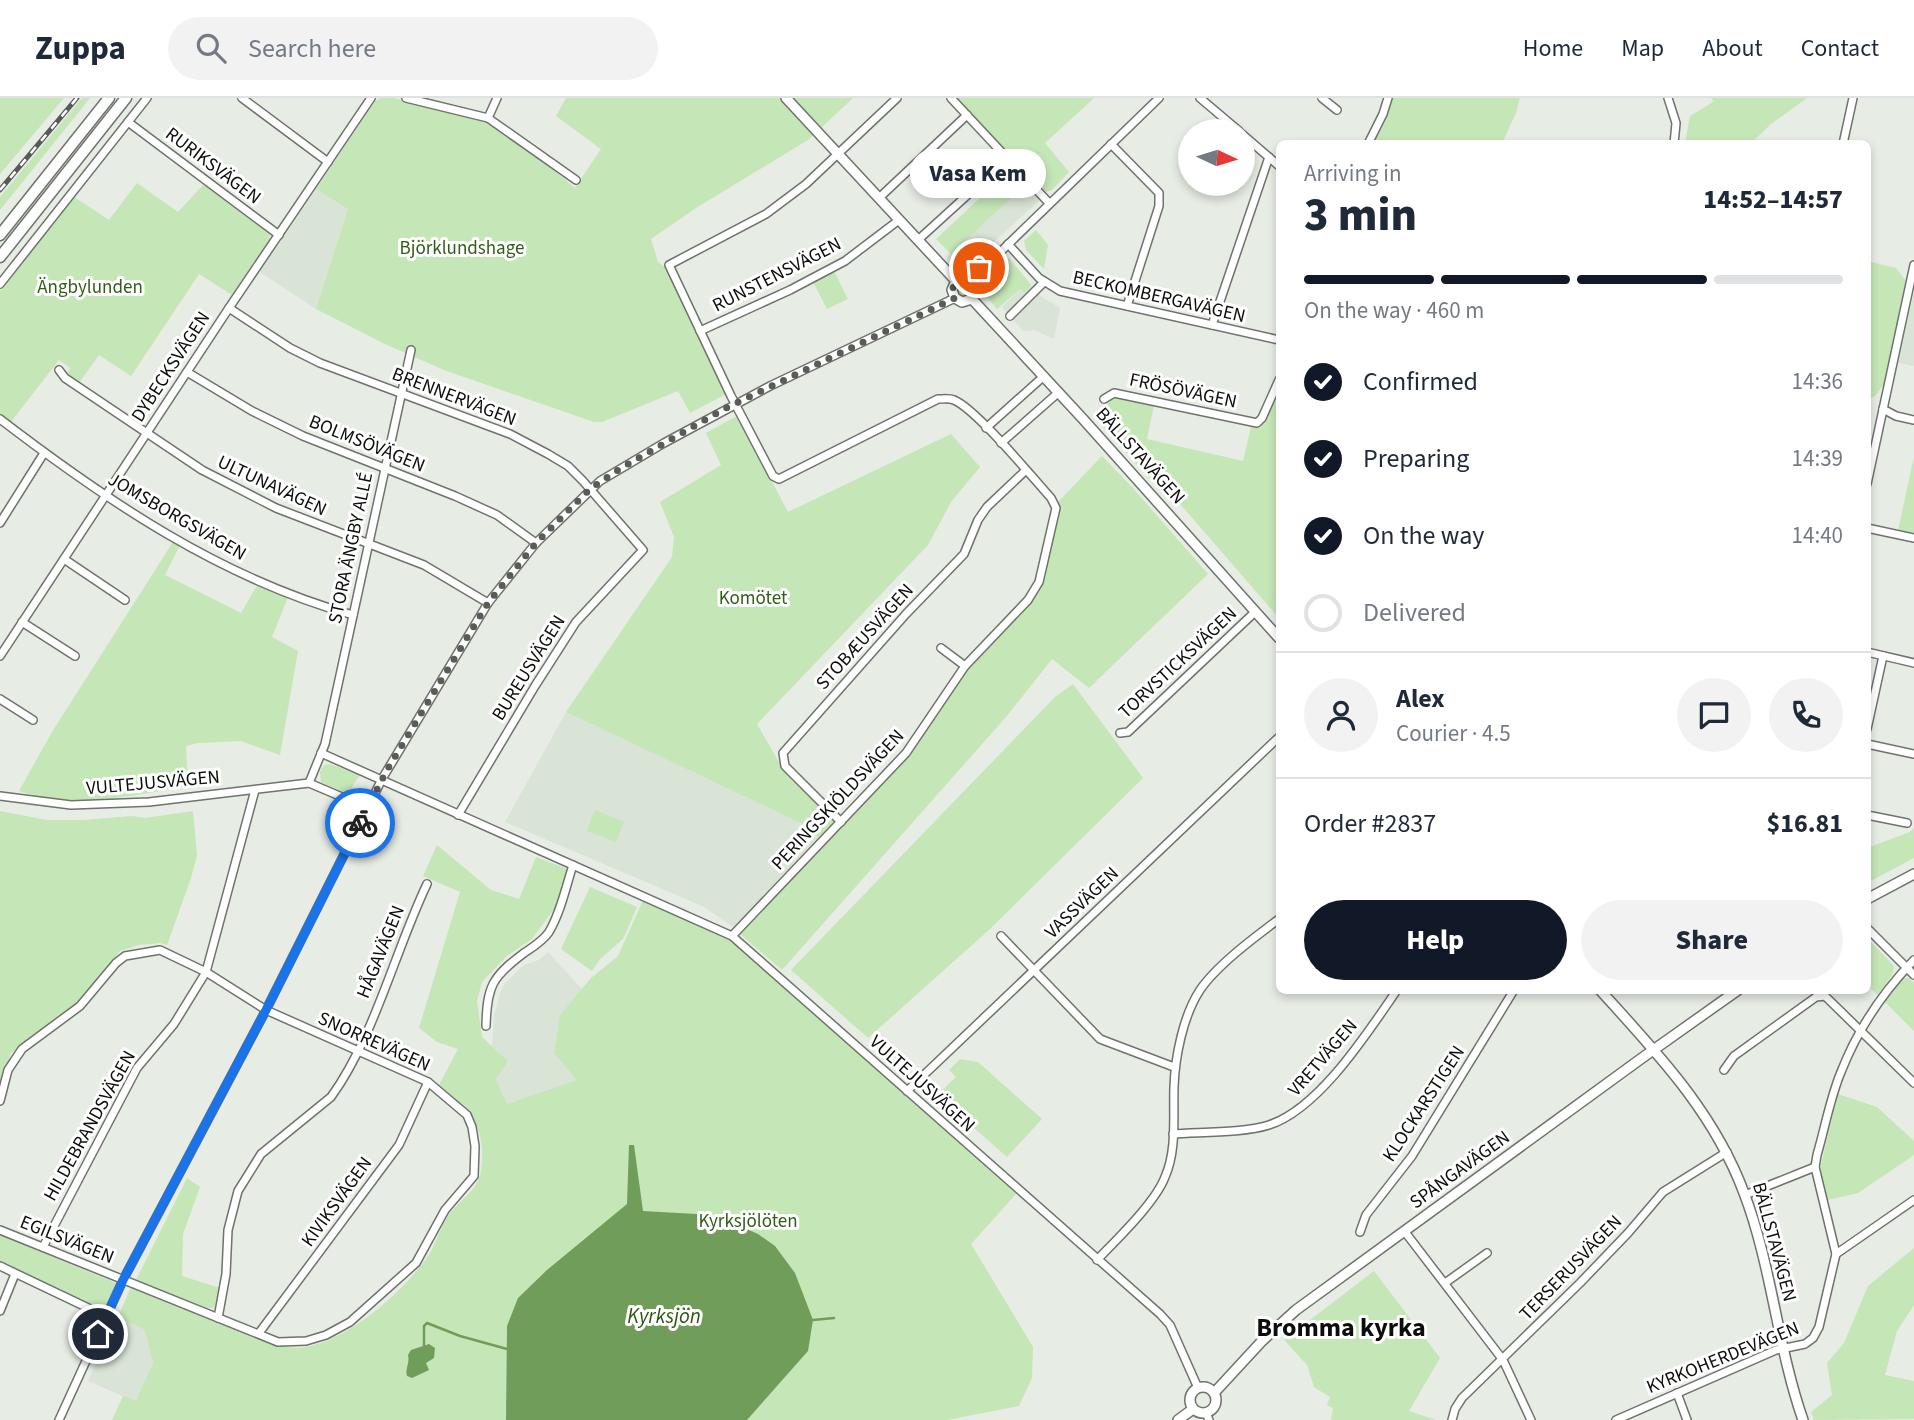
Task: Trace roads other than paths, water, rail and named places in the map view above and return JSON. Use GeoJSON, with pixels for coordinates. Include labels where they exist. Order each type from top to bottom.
{"type":"FeatureCollection","features":[{"type":"Feature","properties":{"kind":"main road"},"geometry":{"type":"LineString","coordinates":[[0,235],[109,98]]}},
{"type":"Feature","properties":{"kind":"main road"},"geometry":{"type":"LineString","coordinates":[[0,257],[126,98]]}},
{"type":"Feature","properties":{"kind":"street"},"geometry":{"type":"LineString","coordinates":[[0,284],[147,98]]}},
{"type":"Feature","properties":{"kind":"street"},"geometry":{"type":"LineString","coordinates":[[242,98],[328,162]]}},
{"type":"Feature","properties":{"kind":"street","name":"DYBECKSVÄGEN"},"geometry":{"type":"LineString","coordinates":[[0,656],[229,308],[372,98]]}},
{"type":"Feature","properties":{"kind":"street"},"geometry":{"type":"LineString","coordinates":[[407,98],[488,118],[576,180]]}},
{"type":"Feature","properties":{"kind":"street"},"geometry":{"type":"LineString","coordinates":[[488,118],[497,98]]}},
{"type":"Feature","properties":{"kind":"street"},"geometry":{"type":"LineString","coordinates":[[786,98],[918,240],[959,280],[971,281],[975,288]]}},
{"type":"Feature","properties":{"kind":"street"},"geometry":{"type":"LineString","coordinates":[[735,404],[669,265],[766,214],[806,184],[897,98]]}},
{"type":"Feature","properties":{"kind":"street"},"geometry":{"type":"LineString","coordinates":[[951,98],[1049,203]]}},
{"type":"Feature","properties":{"kind":"street"},"geometry":{"type":"LineString","coordinates":[[991,261],[975,288],[972,299],[962,302],[955,298],[952,290],[959,280],[991,261],[1158,98]]}},
{"type":"Feature","properties":{"kind":"street"},"geometry":{"type":"LineString","coordinates":[[1200,98],[1225,119]]}},
{"type":"Feature","properties":{"kind":"street"},"geometry":{"type":"LineString","coordinates":[[1322,98],[1337,110]]}},
{"type":"Feature","properties":{"kind":"street"},"geometry":{"type":"LineString","coordinates":[[1370,140],[1388,98]]}},
{"type":"Feature","properties":{"kind":"street"},"geometry":{"type":"LineString","coordinates":[[1668,98],[1676,122],[1674,140]]}},
{"type":"Feature","properties":{"kind":"street"},"geometry":{"type":"LineString","coordinates":[[1844,140],[1853,98]]}},
{"type":"Feature","properties":{"kind":"street"},"geometry":{"type":"LineString","coordinates":[[879,198],[967,115]]}},
{"type":"Feature","properties":{"kind":"street","name":"RURIKSVÄGEN"},"geometry":{"type":"LineString","coordinates":[[128,122],[279,235]]}},
{"type":"Feature","properties":{"kind":"street"},"geometry":{"type":"LineString","coordinates":[[1111,144],[1159,194],[1159,206],[1128,306]]}},
{"type":"Feature","properties":{"kind":"street"},"geometry":{"type":"LineString","coordinates":[[1255,145],[1276,163]]}},
{"type":"Feature","properties":{"kind":"street"},"geometry":{"type":"LineString","coordinates":[[1213,325],[1269,157]]}},
{"type":"Feature","properties":{"kind":"street"},"geometry":{"type":"LineString","coordinates":[[918,240],[1007,159]]}},
{"type":"Feature","properties":{"kind":"street","name":"RUNSTENSVÄGEN"},"geometry":{"type":"LineString","coordinates":[[700,331],[790,290],[845,261],[900,220]]}},
{"type":"Feature","properties":{"kind":"street","name":"BECKOMBERGAVÄGEN"},"geometry":{"type":"LineString","coordinates":[[1008,244],[1044,282],[1060,291],[1276,339]]}},
{"type":"Feature","properties":{"kind":"street"},"geometry":{"type":"LineString","coordinates":[[1871,467],[1914,265]]}},
{"type":"Feature","properties":{"kind":"street"},"geometry":{"type":"LineString","coordinates":[[1010,316],[1044,282]]}},
{"type":"Feature","properties":{"kind":"street"},"geometry":{"type":"LineString","coordinates":[[59,1420],[123,1280],[266,1010],[382,779],[488,603],[536,543],[590,489],[664,443],[735,404],[955,298]]}},
{"type":"Feature","properties":{"kind":"street","name":"BÄLLSTAVÄGEN"},"geometry":{"type":"LineString","coordinates":[[972,299],[1276,635]]}},
{"type":"Feature","properties":{"kind":"street","name":"BRENNERVÄGEN"},"geometry":{"type":"LineString","coordinates":[[229,308],[290,348],[320,363],[531,444],[568,466],[643,550]]}},
{"type":"Feature","properties":{"kind":"street","name":"STORA ÄNGBY ALLÉ"},"geometry":{"type":"LineString","coordinates":[[309,783],[325,744],[411,350]]}},
{"type":"Feature","properties":{"kind":"street","name":"ULTUNAVÄGEN"},"geometry":{"type":"LineString","coordinates":[[59,370],[65,378],[202,470],[276,508],[424,565],[488,603]]}},
{"type":"Feature","properties":{"kind":"street","name":"BOLMSÖVÄGEN"},"geometry":{"type":"LineString","coordinates":[[187,372],[252,411],[293,431],[486,510],[536,543]]}},
{"type":"Feature","properties":{"kind":"street"},"geometry":{"type":"LineString","coordinates":[[986,428],[1044,376]]}},
{"type":"Feature","properties":{"kind":"street","name":"FRÖSÖVÄGEN"},"geometry":{"type":"LineString","coordinates":[[1104,399],[1114,393],[1257,422],[1262,418],[1276,387]]}},
{"type":"Feature","properties":{"kind":"street"},"geometry":{"type":"LineString","coordinates":[[1001,443],[1059,392]]}},
{"type":"Feature","properties":{"kind":"street","name":"PERINGSKIÖLDSVÄGEN"},"geometry":{"type":"LineString","coordinates":[[732,936],[906,753],[965,666],[1028,600],[1039,582],[1056,508],[1051,498],[1001,443],[962,405],[951,399],[937,399],[779,479],[773,476],[735,404]]}},
{"type":"Feature","properties":{"kind":"street"},"geometry":{"type":"LineString","coordinates":[[1884,410],[1896,416],[1914,419]]}},
{"type":"Feature","properties":{"kind":"street","name":"JOMSBORGSVÄGEN"},"geometry":{"type":"LineString","coordinates":[[0,419],[44,453],[162,531],[236,571],[297,597],[353,615]]}},
{"type":"Feature","properties":{"kind":"street"},"geometry":{"type":"LineString","coordinates":[[0,523],[44,453]]}},
{"type":"Feature","properties":{"kind":"street","name":"STOBÆUSVÄGEN"},"geometry":{"type":"LineString","coordinates":[[841,822],[785,766],[783,753],[906,614],[964,554],[978,520],[987,507],[1025,471]]}},
{"type":"Feature","properties":{"kind":"street"},"geometry":{"type":"LineString","coordinates":[[1871,529],[1914,538]]}},
{"type":"Feature","properties":{"kind":"street","name":"BUREUSVÄGEN"},"geometry":{"type":"LineString","coordinates":[[458,815],[576,622],[643,550]]}},
{"type":"Feature","properties":{"kind":"street"},"geometry":{"type":"LineString","coordinates":[[64,559],[125,600]]}},
{"type":"Feature","properties":{"kind":"street","name":"TORVSTICKSVÄGEN"},"geometry":{"type":"LineString","coordinates":[[1119,733],[1128,732],[1255,612]]}},
{"type":"Feature","properties":{"kind":"street"},"geometry":{"type":"LineString","coordinates":[[22,622],[75,656]]}},
{"type":"Feature","properties":{"kind":"street"},"geometry":{"type":"LineString","coordinates":[[941,648],[965,666]]}},
{"type":"Feature","properties":{"kind":"street"},"geometry":{"type":"LineString","coordinates":[[1871,653],[1914,663]]}},
{"type":"Feature","properties":{"kind":"street"},"geometry":{"type":"LineString","coordinates":[[1871,711],[1883,656]]}},
{"type":"Feature","properties":{"kind":"street"},"geometry":{"type":"LineString","coordinates":[[0,699],[33,720]]}},
{"type":"Feature","properties":{"kind":"street","name":"VASSVÄGEN"},"geometry":{"type":"LineString","coordinates":[[907,1091],[1276,740]]}},
{"type":"Feature","properties":{"kind":"street"},"geometry":{"type":"LineString","coordinates":[[1871,745],[1914,754]]}},
{"type":"Feature","properties":{"kind":"street","name":"VULTEJUSVÄGEN"},"geometry":{"type":"LineString","coordinates":[[321,753],[732,936],[1170,1325],[1198,1388]]}},
{"type":"Feature","properties":{"kind":"street"},"geometry":{"type":"LineString","coordinates":[[309,783],[368,808]]}},
{"type":"Feature","properties":{"kind":"street","name":"VULTEJUSVÄGEN"},"geometry":{"type":"LineString","coordinates":[[0,796],[71,805],[149,802],[309,783]]}},
{"type":"Feature","properties":{"kind":"street","name":"HILDEBRANDSVÄGEN"},"geometry":{"type":"LineString","coordinates":[[43,1247],[137,1068],[174,1024],[206,972],[255,790]]}},
{"type":"Feature","properties":{"kind":"street"},"geometry":{"type":"LineString","coordinates":[[1871,816],[1907,823]]}},
{"type":"Feature","properties":{"kind":"street"},"geometry":{"type":"LineString","coordinates":[[486,1026],[486,1003],[492,983],[547,934],[559,909],[573,865]]}},
{"type":"Feature","properties":{"kind":"street"},"geometry":{"type":"LineString","coordinates":[[1871,897],[1914,874]]}},
{"type":"Feature","properties":{"kind":"street","name":"HÅGAVÄGEN"},"geometry":{"type":"LineString","coordinates":[[218,1318],[226,1274],[228,1230],[238,1191],[261,1154],[331,1097],[358,1049],[427,884]]}},
{"type":"Feature","properties":{"kind":"street"},"geometry":{"type":"LineString","coordinates":[[1097,1260],[1164,1181],[1170,1164],[1173,1134],[1174,1068],[1180,1040],[1200,990],[1236,953],[1276,921]]}},
{"type":"Feature","properties":{"kind":"street"},"geometry":{"type":"LineString","coordinates":[[1871,932],[1914,975]]}},
{"type":"Feature","properties":{"kind":"street"},"geometry":{"type":"LineString","coordinates":[[1001,936],[1100,1040],[1174,1068]]}},
{"type":"Feature","properties":{"kind":"street","name":"SNORREVÄGEN"},"geometry":{"type":"LineString","coordinates":[[0,1101],[8,1070],[22,1049],[80,1006],[125,956],[160,950],[206,972],[266,1010],[334,1042],[358,1049],[428,1083],[467,1115],[472,1127],[476,1160],[474,1176],[437,1221],[416,1263],[358,1316],[326,1335],[291,1343],[278,1342],[123,1280]]}},
{"type":"Feature","properties":{"kind":"street","name":"KYRKOHERDEVÄGEN"},"geometry":{"type":"LineString","coordinates":[[1616,1420],[1784,1348],[1805,1344],[1813,1338],[1819,1327],[1836,1254],[1815,1167],[1840,1073],[1861,1031],[1883,996],[1914,960]]}},
{"type":"Feature","properties":{"kind":"street","name":"VRETVÄGEN"},"geometry":{"type":"LineString","coordinates":[[1173,1134],[1268,1125],[1294,1114],[1326,1083],[1354,1050],[1394,994]]}},
{"type":"Feature","properties":{"kind":"street","name":"KLOCKARSTIGEN"},"geometry":{"type":"LineString","coordinates":[[1360,1232],[1366,1215],[1412,1156],[1512,994]]}},
{"type":"Feature","properties":{"kind":"street","name":"BÄLLSTAVÄGEN"},"geometry":{"type":"LineString","coordinates":[[1604,994],[1655,1050],[1698,1103],[1727,1153],[1745,1195],[1802,1420]]}},
{"type":"Feature","properties":{"kind":"street","name":"SPÅNGAVÄGEN"},"geometry":{"type":"LineString","coordinates":[[1214,1393],[1262,1341],[1296,1310],[1732,994]]}},
{"type":"Feature","properties":{"kind":"street"},"geometry":{"type":"LineString","coordinates":[[1724,1070],[1734,1056],[1816,997],[1825,996],[1914,1083]]}},
{"type":"Feature","properties":{"kind":"street","name":"KIVIKSVÄGEN"},"geometry":{"type":"LineString","coordinates":[[258,1333],[399,1145],[428,1083]]}},
{"type":"Feature","properties":{"kind":"street","name":"TERSERUSVÄGEN"},"geometry":{"type":"LineString","coordinates":[[1452,1420],[1462,1398],[1628,1233],[1663,1192],[1727,1153]]}},
{"type":"Feature","properties":{"kind":"street"},"geometry":{"type":"LineString","coordinates":[[1745,1195],[1815,1167]]}},
{"type":"Feature","properties":{"kind":"street"},"geometry":{"type":"LineString","coordinates":[[1836,1254],[1914,1200]]}},
{"type":"Feature","properties":{"kind":"street","name":"EGILSVÄGEN"},"geometry":{"type":"LineString","coordinates":[[0,1230],[123,1280]]}},
{"type":"Feature","properties":{"kind":"street"},"geometry":{"type":"LineString","coordinates":[[1405,1232],[1503,1360],[1531,1420]]}},
{"type":"Feature","properties":{"kind":"street"},"geometry":{"type":"LineString","coordinates":[[1445,1283],[1487,1253]]}},
{"type":"Feature","properties":{"kind":"street"},"geometry":{"type":"LineString","coordinates":[[0,1266],[106,1316]]}},
{"type":"Feature","properties":{"kind":"street"},"geometry":{"type":"LineString","coordinates":[[0,1311],[15,1274]]}},
{"type":"Feature","properties":{"kind":"street"},"geometry":{"type":"LineString","coordinates":[[1198,1388],[1207,1388],[1214,1393],[1216,1402],[1207,1417],[1193,1409],[1190,1398],[1198,1388]]}},
{"type":"Feature","properties":{"kind":"street"},"geometry":{"type":"LineString","coordinates":[[1677,1393],[1687,1420]]}},
{"type":"Feature","properties":{"kind":"street"},"geometry":{"type":"LineString","coordinates":[[1178,1420],[1193,1409]]}},
{"type":"Feature","properties":{"kind":"water","name":"Kyrksjön"},"geometry":{"type":"Polygon","coordinates":[[[629,1145],[634,1145],[643,1211],[714,1215],[758,1234],[775,1246],[795,1273],[813,1320],[808,1351],[747,1420],[506,1420],[507,1326],[518,1298],[547,1270],[627,1204],[629,1145]]]}},
{"type":"Feature","properties":{"kind":"water"},"geometry":{"type":"Polygon","coordinates":[[[429,1344],[435,1348],[434,1358],[426,1363],[429,1370],[412,1378],[407,1376],[408,1355],[411,1350],[429,1344]]]}},
{"type":"Feature","properties":{"kind":"waterway"},"geometry":{"type":"LineString","coordinates":[[813,1320],[834,1318]]}},
{"type":"Feature","properties":{"kind":"waterway"},"geometry":{"type":"LineString","coordinates":[[424,1346],[424,1326],[427,1323],[460,1336],[507,1349]]}},
{"type":"Feature","properties":{"kind":"railway"},"geometry":{"type":"LineString","coordinates":[[0,190],[77,98]]}},
{"type":"Feature","properties":{"kind":"place","name":"Vasa Kem"},"geometry":{"type":"Point","coordinates":[979,268]}},
{"type":"Feature","properties":{"kind":"district","name":"Bromma kyrka"},"geometry":{"type":"Point","coordinates":[1341,1327]}},
{"type":"Feature","properties":{"kind":"park label","name":"Björklundshage"},"geometry":{"type":"Point","coordinates":[462,248]}},
{"type":"Feature","properties":{"kind":"park label","name":"Ängbylunden"},"geometry":{"type":"Point","coordinates":[90,287]}},
{"type":"Feature","properties":{"kind":"park label","name":"Komötet"},"geometry":{"type":"Point","coordinates":[753,598]}},
{"type":"Feature","properties":{"kind":"park label","name":"Kyrksjölöten"},"geometry":{"type":"Point","coordinates":[748,1221]}}]}
